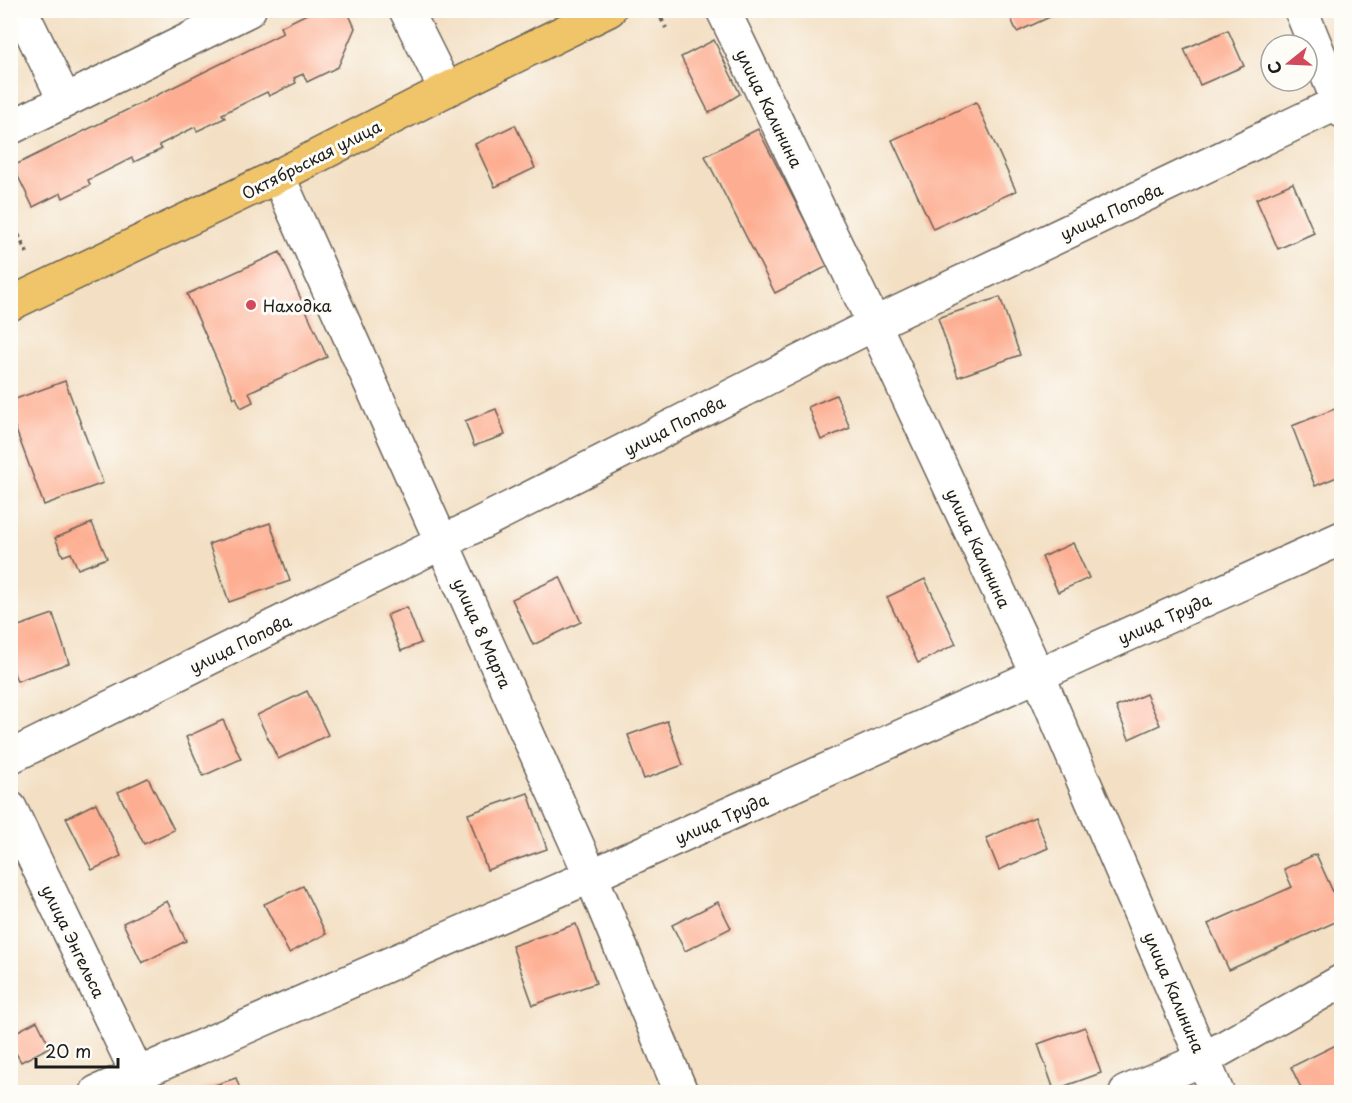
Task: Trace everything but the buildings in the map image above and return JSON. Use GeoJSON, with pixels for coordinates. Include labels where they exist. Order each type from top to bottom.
{"type":"FeatureCollection","features":[{"type":"Feature","properties":{"kind":"main road","name":"Октябрьская улица"},"geometry":{"type":"LineString","coordinates":[[10,304],[278,176],[609,10]]}},
{"type":"Feature","properties":{"kind":"street"},"geometry":{"type":"LineString","coordinates":[[21,10],[65,101]]}},
{"type":"Feature","properties":{"kind":"street"},"geometry":{"type":"LineString","coordinates":[[10,128],[249,10]]}},
{"type":"Feature","properties":{"kind":"street"},"geometry":{"type":"LineString","coordinates":[[406,10],[446,90]]}},
{"type":"Feature","properties":{"kind":"street","name":"улица Калинина"},"geometry":{"type":"LineString","coordinates":[[723,10],[874,324],[1038,675],[1217,1092]]}},
{"type":"Feature","properties":{"kind":"street"},"geometry":{"type":"LineString","coordinates":[[1301,10],[1340,105]]}},
{"type":"Feature","properties":{"kind":"street","name":"улица Попова"},"geometry":{"type":"LineString","coordinates":[[10,757],[874,324],[1340,105]]}},
{"type":"Feature","properties":{"kind":"street","name":"улица 8 Марта"},"geometry":{"type":"LineString","coordinates":[[278,176],[591,876],[681,1092]]}},
{"type":"Feature","properties":{"kind":"street","name":"улица Труда"},"geometry":{"type":"LineString","coordinates":[[97,1092],[591,876],[1341,538]]}},
{"type":"Feature","properties":{"kind":"street","name":"улица Энгельса"},"geometry":{"type":"LineString","coordinates":[[10,808],[138,1074]]}},
{"type":"Feature","properties":{"kind":"street"},"geometry":{"type":"LineString","coordinates":[[1126,1092],[1204,1059],[1341,981]]}},
{"type":"Feature","properties":{"kind":"path"},"geometry":{"type":"LineString","coordinates":[[657,10],[666,28]]}},
{"type":"Feature","properties":{"kind":"path"},"geometry":{"type":"LineString","coordinates":[[10,218],[27,253]]}},
{"type":"Feature","properties":{"kind":"place","name":"Находка"},"geometry":{"type":"Point","coordinates":[251,305]}}]}
